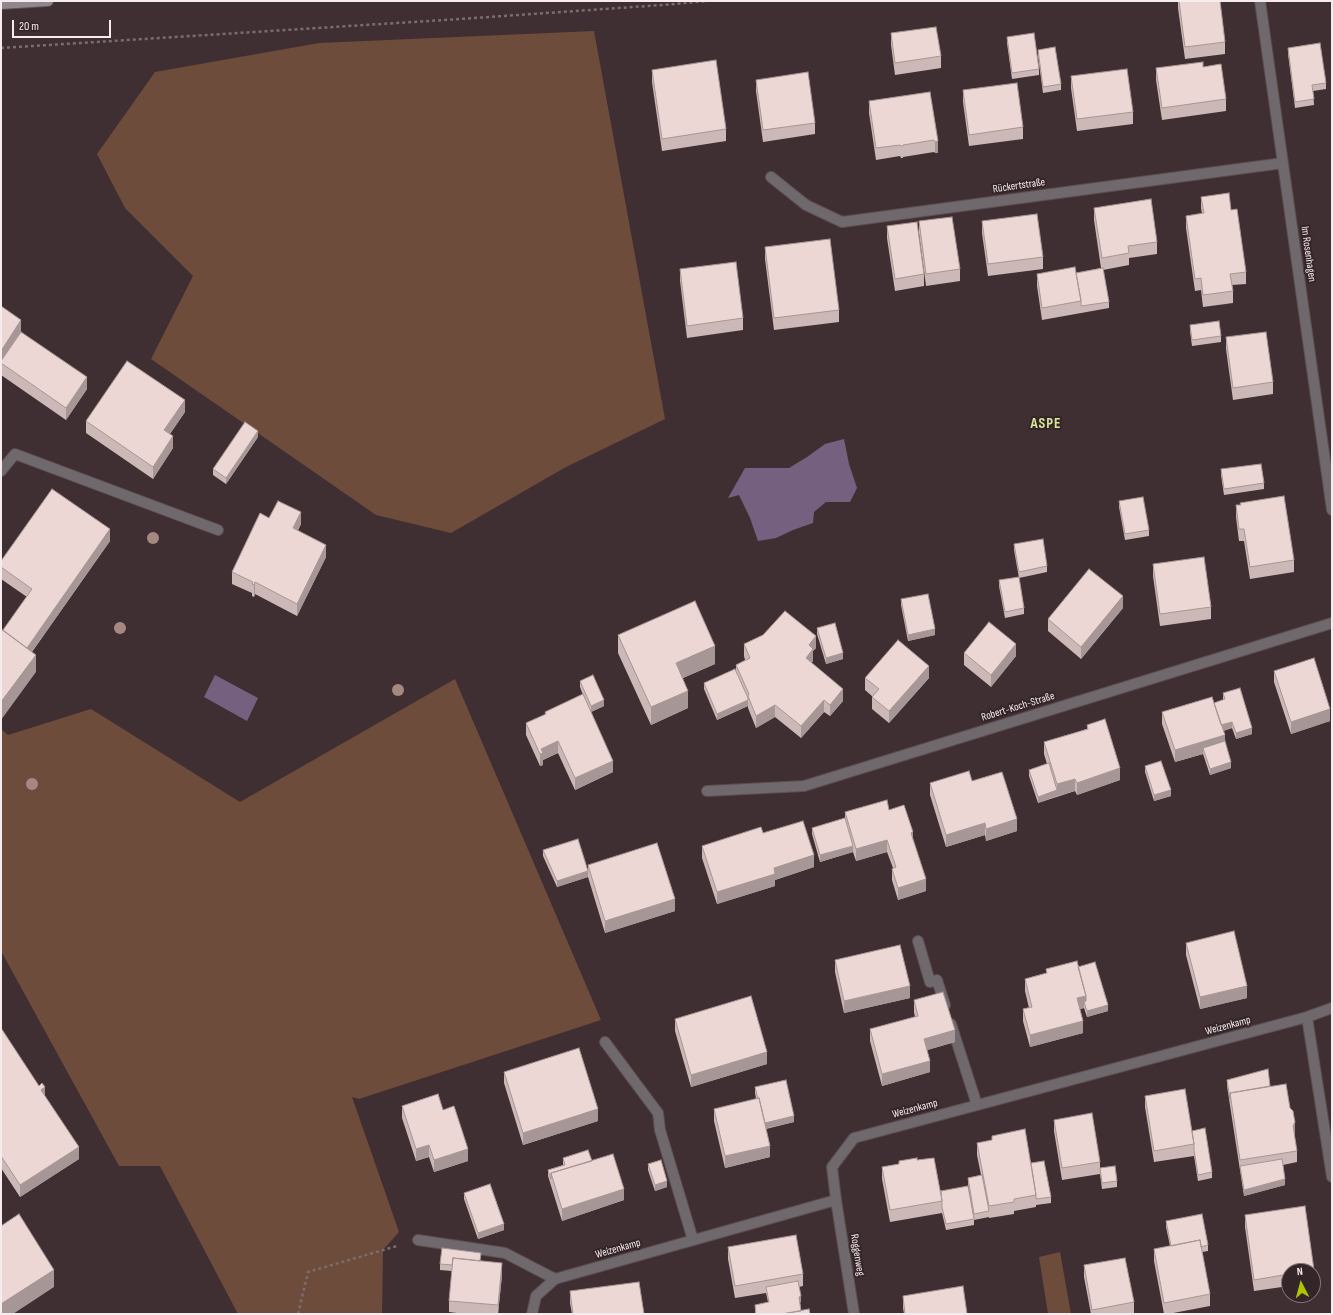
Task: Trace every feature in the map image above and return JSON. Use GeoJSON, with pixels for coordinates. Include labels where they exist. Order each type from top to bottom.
{"type":"FeatureCollection","features":[{"type":"Feature","properties":{"kind":"street"},"geometry":{"type":"LineString","coordinates":[[1,4],[48,1]]}},
{"type":"Feature","properties":{"kind":"street","name":"Im Rosenhagen"},"geometry":{"type":"LineString","coordinates":[[1260,1],[1332,510]]}},
{"type":"Feature","properties":{"kind":"street","name":"Rückertstraße"},"geometry":{"type":"LineString","coordinates":[[771,177],[806,205],[842,222],[1283,163]]}},
{"type":"Feature","properties":{"kind":"street"},"geometry":{"type":"LineString","coordinates":[[1,471],[15,454],[218,530]]}},
{"type":"Feature","properties":{"kind":"street","name":"Robert-Koch-Straße"},"geometry":{"type":"LineString","coordinates":[[707,791],[804,786],[1332,622]]}},
{"type":"Feature","properties":{"kind":"street"},"geometry":{"type":"LineString","coordinates":[[918,942],[930,982],[938,980],[977,1105]]}},
{"type":"Feature","properties":{"kind":"street","name":"Weizenkamp"},"geometry":{"type":"LineString","coordinates":[[532,1314],[536,1296],[555,1279],[836,1200],[832,1167],[854,1138],[1306,1017],[1332,1008]]}},
{"type":"Feature","properties":{"kind":"street"},"geometry":{"type":"LineString","coordinates":[[1306,1017],[1332,1177]]}},
{"type":"Feature","properties":{"kind":"street"},"geometry":{"type":"LineString","coordinates":[[606,1042],[658,1113],[660,1130],[693,1240]]}},
{"type":"Feature","properties":{"kind":"street","name":"Roggenweg"},"geometry":{"type":"LineString","coordinates":[[836,1200],[854,1314]]}},
{"type":"Feature","properties":{"kind":"street"},"geometry":{"type":"LineString","coordinates":[[418,1240],[505,1253],[555,1279]]}},
{"type":"Feature","properties":{"kind":"path"},"geometry":{"type":"LineString","coordinates":[[1,48],[460,20],[662,6],[708,1]]}},
{"type":"Feature","properties":{"kind":"path"},"geometry":{"type":"LineString","coordinates":[[298,1314],[308,1272],[418,1240]]}},
{"type":"Feature","properties":{"kind":"shaded area"},"geometry":{"type":"Polygon","coordinates":[[[594,31],[665,419],[566,467],[451,533],[376,515],[151,359],[193,276],[125,208],[97,154],[155,72],[319,43],[594,31]]]}},
{"type":"Feature","properties":{"kind":"shaded area"},"geometry":{"type":"Polygon","coordinates":[[[844,439],[849,464],[857,488],[850,502],[826,502],[814,512],[813,523],[776,538],[758,541],[750,518],[739,495],[728,498],[745,468],[789,468],[825,444],[844,439]]]}},
{"type":"Feature","properties":{"kind":"shaded area"},"geometry":{"type":"Polygon","coordinates":[[[215,675],[258,698],[247,721],[204,697],[215,675]]]}},
{"type":"Feature","properties":{"kind":"shaded area"},"geometry":{"type":"Polygon","coordinates":[[[455,679],[601,1020],[359,1099],[352,1097],[399,1232],[383,1250],[382,1314],[238,1314],[160,1166],[119,1166],[1,951],[1,729],[8,735],[91,709],[240,802],[455,679]]]}},
{"type":"Feature","properties":{"kind":"shaded area"},"geometry":{"type":"Polygon","coordinates":[[[1060,1252],[1071,1314],[1048,1314],[1039,1257],[1060,1252]]]}},
{"type":"Feature","properties":{"kind":"building"},"geometry":{"type":"Polygon","coordinates":[[[1179,1],[1220,1],[1225,42],[1185,47],[1179,1]]]}},
{"type":"Feature","properties":{"kind":"building"},"geometry":{"type":"Polygon","coordinates":[[[936,27],[941,56],[895,63],[891,33],[936,27]]]}},
{"type":"Feature","properties":{"kind":"building"},"geometry":{"type":"Polygon","coordinates":[[[1034,33],[1039,69],[1012,73],[1007,37],[1034,33]]]}},
{"type":"Feature","properties":{"kind":"building"},"geometry":{"type":"Polygon","coordinates":[[[1320,43],[1326,83],[1312,85],[1314,99],[1295,102],[1288,48],[1320,43]]]}},
{"type":"Feature","properties":{"kind":"building"},"geometry":{"type":"Polygon","coordinates":[[[1055,47],[1061,84],[1043,87],[1038,50],[1055,47]]]}},
{"type":"Feature","properties":{"kind":"building"},"geometry":{"type":"Polygon","coordinates":[[[716,60],[726,129],[662,139],[652,70],[716,60]]]}},
{"type":"Feature","properties":{"kind":"building"},"geometry":{"type":"Polygon","coordinates":[[[1203,62],[1203,67],[1221,64],[1226,99],[1162,108],[1156,68],[1203,62]]]}},
{"type":"Feature","properties":{"kind":"building"},"geometry":{"type":"Polygon","coordinates":[[[1127,69],[1133,112],[1077,119],[1071,76],[1127,69]]]}},
{"type":"Feature","properties":{"kind":"building"},"geometry":{"type":"Polygon","coordinates":[[[808,72],[815,123],[763,130],[756,80],[808,72]]]}},
{"type":"Feature","properties":{"kind":"building"},"geometry":{"type":"Polygon","coordinates":[[[1017,83],[1023,127],[969,135],[963,90],[1017,83]]]}},
{"type":"Feature","properties":{"kind":"building"},"geometry":{"type":"Polygon","coordinates":[[[930,92],[938,141],[935,142],[934,140],[903,146],[900,145],[876,148],[869,101],[930,92]]]}},
{"type":"Feature","properties":{"kind":"building"},"geometry":{"type":"Polygon","coordinates":[[[1229,193],[1231,210],[1237,209],[1246,272],[1230,274],[1233,291],[1203,295],[1201,278],[1195,279],[1186,216],[1204,213],[1201,197],[1229,193]]]}},
{"type":"Feature","properties":{"kind":"building"},"geometry":{"type":"Polygon","coordinates":[[[1151,199],[1157,242],[1128,246],[1129,253],[1102,258],[1094,208],[1151,199]]]}},
{"type":"Feature","properties":{"kind":"building"},"geometry":{"type":"Polygon","coordinates":[[[1037,214],[1043,257],[988,264],[982,221],[1037,214]]]}},
{"type":"Feature","properties":{"kind":"building"},"geometry":{"type":"Polygon","coordinates":[[[952,217],[960,269],[926,274],[919,221],[952,217]]]}},
{"type":"Feature","properties":{"kind":"building"},"geometry":{"type":"Polygon","coordinates":[[[917,222],[924,274],[895,279],[887,226],[917,222]]]}},
{"type":"Feature","properties":{"kind":"building"},"geometry":{"type":"Polygon","coordinates":[[[830,239],[839,310],[774,318],[765,247],[830,239]]]}},
{"type":"Feature","properties":{"kind":"building"},"geometry":{"type":"Polygon","coordinates":[[[736,262],[743,318],[687,326],[680,269],[736,262]]]}},
{"type":"Feature","properties":{"kind":"building"},"geometry":{"type":"Polygon","coordinates":[[[1075,267],[1081,301],[1042,308],[1037,274],[1075,267]]]}},
{"type":"Feature","properties":{"kind":"building"},"geometry":{"type":"Polygon","coordinates":[[[1103,268],[1109,302],[1081,306],[1076,273],[1103,268]]]}},
{"type":"Feature","properties":{"kind":"building"},"geometry":{"type":"Polygon","coordinates":[[[1,306],[21,320],[1,351],[1,306]]]}},
{"type":"Feature","properties":{"kind":"building"},"geometry":{"type":"Polygon","coordinates":[[[1219,321],[1221,336],[1192,340],[1190,325],[1219,321]]]}},
{"type":"Feature","properties":{"kind":"building"},"geometry":{"type":"Polygon","coordinates":[[[21,332],[87,377],[66,408],[1,363],[21,332]]]}},
{"type":"Feature","properties":{"kind":"building"},"geometry":{"type":"Polygon","coordinates":[[[1266,332],[1273,382],[1233,388],[1226,337],[1266,332]]]}},
{"type":"Feature","properties":{"kind":"building"},"geometry":{"type":"Polygon","coordinates":[[[127,361],[185,400],[164,430],[173,436],[153,467],[86,421],[127,361]]]}},
{"type":"Feature","properties":{"kind":"building"},"geometry":{"type":"Polygon","coordinates":[[[245,422],[258,431],[226,478],[213,469],[245,422]]]}},
{"type":"Feature","properties":{"kind":"building"},"geometry":{"type":"Polygon","coordinates":[[[1261,464],[1264,483],[1224,489],[1221,469],[1261,464]]]}},
{"type":"Feature","properties":{"kind":"building"},"geometry":{"type":"Polygon","coordinates":[[[52,489],[110,529],[27,648],[3,630],[32,589],[1,567],[1,561],[52,489]]]}},
{"type":"Feature","properties":{"kind":"building"},"geometry":{"type":"Polygon","coordinates":[[[1284,496],[1294,560],[1250,567],[1244,529],[1239,529],[1236,505],[1241,505],[1240,503],[1284,496]]]}},
{"type":"Feature","properties":{"kind":"building"},"geometry":{"type":"Polygon","coordinates":[[[1143,497],[1149,530],[1125,534],[1119,501],[1143,497]]]}},
{"type":"Feature","properties":{"kind":"building"},"geometry":{"type":"Polygon","coordinates":[[[278,501],[301,512],[293,528],[326,545],[297,604],[255,582],[254,585],[252,584],[253,582],[232,572],[260,513],[269,518],[278,501]]]}},
{"type":"Feature","properties":{"kind":"building"},"geometry":{"type":"Polygon","coordinates":[[[1043,539],[1047,566],[1019,572],[1014,544],[1043,539]]]}},
{"type":"Feature","properties":{"kind":"building"},"geometry":{"type":"Polygon","coordinates":[[[1204,557],[1211,607],[1160,614],[1153,564],[1204,557]]]}},
{"type":"Feature","properties":{"kind":"building"},"geometry":{"type":"Polygon","coordinates":[[[1089,569],[1123,596],[1081,647],[1048,619],[1089,569]]]}},
{"type":"Feature","properties":{"kind":"building"},"geometry":{"type":"Polygon","coordinates":[[[1019,577],[1024,608],[1005,612],[999,580],[1019,577]]]}},
{"type":"Feature","properties":{"kind":"building"},"geometry":{"type":"Polygon","coordinates":[[[928,594],[935,629],[908,635],[901,599],[928,594]]]}},
{"type":"Feature","properties":{"kind":"building"},"geometry":{"type":"Polygon","coordinates":[[[695,601],[715,646],[676,663],[688,691],[651,707],[618,635],[695,601]]]}},
{"type":"Feature","properties":{"kind":"building"},"geometry":{"type":"Polygon","coordinates":[[[785,611],[816,636],[809,645],[813,649],[806,658],[843,689],[830,705],[824,700],[801,726],[775,705],[756,716],[748,696],[749,694],[736,665],[750,658],[744,644],[763,635],[785,611]]]}},
{"type":"Feature","properties":{"kind":"building"},"geometry":{"type":"Polygon","coordinates":[[[989,622],[1016,644],[991,675],[964,653],[989,622]]]}},
{"type":"Feature","properties":{"kind":"building"},"geometry":{"type":"Polygon","coordinates":[[[835,623],[843,653],[826,658],[817,628],[835,623]]]}},
{"type":"Feature","properties":{"kind":"building"},"geometry":{"type":"Polygon","coordinates":[[[1,629],[36,655],[1,702],[1,629]]]}},
{"type":"Feature","properties":{"kind":"building"},"geometry":{"type":"Polygon","coordinates":[[[898,640],[929,666],[889,711],[872,697],[879,689],[865,678],[898,640]]]}},
{"type":"Feature","properties":{"kind":"building"},"geometry":{"type":"Polygon","coordinates":[[[1314,658],[1330,709],[1291,722],[1274,671],[1314,658]]]}},
{"type":"Feature","properties":{"kind":"building"},"geometry":{"type":"Polygon","coordinates":[[[735,669],[748,700],[717,714],[704,683],[735,669]]]}},
{"type":"Feature","properties":{"kind":"building"},"geometry":{"type":"Polygon","coordinates":[[[593,675],[604,700],[591,706],[580,681],[593,675]]]}},
{"type":"Feature","properties":{"kind":"building"},"geometry":{"type":"Polygon","coordinates":[[[1240,688],[1252,728],[1236,733],[1232,722],[1221,725],[1214,703],[1225,699],[1223,693],[1240,688]]]}},
{"type":"Feature","properties":{"kind":"building"},"geometry":{"type":"Polygon","coordinates":[[[583,694],[613,761],[575,778],[558,741],[541,749],[543,753],[540,754],[526,723],[583,694]]]}},
{"type":"Feature","properties":{"kind":"building"},"geometry":{"type":"Polygon","coordinates":[[[1212,697],[1225,735],[1175,750],[1162,712],[1212,697]]]}},
{"type":"Feature","properties":{"kind":"building"},"geometry":{"type":"Polygon","coordinates":[[[1105,719],[1120,768],[1077,783],[1075,779],[1057,784],[1044,742],[1088,729],[1087,725],[1105,719]]]}},
{"type":"Feature","properties":{"kind":"building"},"geometry":{"type":"Polygon","coordinates":[[[1225,741],[1231,762],[1210,769],[1203,748],[1225,741]]]}},
{"type":"Feature","properties":{"kind":"building"},"geometry":{"type":"Polygon","coordinates":[[[1161,761],[1171,790],[1154,795],[1145,766],[1161,761]]]}},
{"type":"Feature","properties":{"kind":"building"},"geometry":{"type":"Polygon","coordinates":[[[1049,763],[1057,790],[1038,797],[1029,770],[1049,763]]]}},
{"type":"Feature","properties":{"kind":"building"},"geometry":{"type":"Polygon","coordinates":[[[969,771],[972,781],[1002,772],[1017,819],[986,829],[985,823],[946,835],[930,783],[969,771]]]}},
{"type":"Feature","properties":{"kind":"building"},"geometry":{"type":"Polygon","coordinates":[[[887,800],[889,810],[904,805],[913,832],[911,833],[926,879],[898,888],[892,869],[896,867],[887,840],[856,849],[845,812],[887,800]]]}},
{"type":"Feature","properties":{"kind":"building"},"geometry":{"type":"Polygon","coordinates":[[[845,818],[853,846],[820,855],[812,828],[845,818]]]}},
{"type":"Feature","properties":{"kind":"building"},"geometry":{"type":"Polygon","coordinates":[[[803,821],[814,855],[774,868],[775,874],[717,892],[702,846],[761,827],[763,833],[803,821]]]}},
{"type":"Feature","properties":{"kind":"building"},"geometry":{"type":"Polygon","coordinates":[[[578,839],[588,871],[557,881],[543,850],[578,839]]]}},
{"type":"Feature","properties":{"kind":"building"},"geometry":{"type":"Polygon","coordinates":[[[657,843],[675,899],[605,921],[588,865],[657,843]]]}},
{"type":"Feature","properties":{"kind":"building"},"geometry":{"type":"Polygon","coordinates":[[[1234,931],[1247,986],[1200,997],[1186,943],[1234,931]]]}},
{"type":"Feature","properties":{"kind":"building"},"geometry":{"type":"Polygon","coordinates":[[[900,945],[910,986],[844,1001],[835,960],[900,945]]]}},
{"type":"Feature","properties":{"kind":"building"},"geometry":{"type":"Polygon","coordinates":[[[1077,961],[1086,996],[1077,998],[1083,1021],[1030,1035],[1023,1009],[1032,1007],[1025,979],[1047,973],[1046,969],[1077,961]]]}},
{"type":"Feature","properties":{"kind":"building"},"geometry":{"type":"Polygon","coordinates":[[[1095,962],[1108,1005],[1087,1011],[1084,1002],[1086,1001],[1086,996],[1078,967],[1095,962]]]}},
{"type":"Feature","properties":{"kind":"building"},"geometry":{"type":"Polygon","coordinates":[[[943,992],[955,1030],[924,1039],[930,1061],[882,1074],[870,1029],[918,1016],[914,1000],[943,992]]]}},
{"type":"Feature","properties":{"kind":"building"},"geometry":{"type":"Polygon","coordinates":[[[751,996],[767,1052],[691,1075],[675,1019],[751,996]]]}},
{"type":"Feature","properties":{"kind":"building"},"geometry":{"type":"Polygon","coordinates":[[[1,1028],[39,1086],[42,1083],[45,1087],[41,1090],[79,1147],[20,1185],[1,1156],[1,1028]]]}},
{"type":"Feature","properties":{"kind":"building"},"geometry":{"type":"Polygon","coordinates":[[[579,1048],[598,1109],[523,1133],[504,1072],[579,1048]]]}},
{"type":"Feature","properties":{"kind":"building"},"geometry":{"type":"Polygon","coordinates":[[[1268,1069],[1270,1086],[1230,1093],[1230,1099],[1227,1080],[1268,1069]]]}},
{"type":"Feature","properties":{"kind":"building"},"geometry":{"type":"Polygon","coordinates":[[[786,1080],[794,1116],[765,1123],[755,1087],[786,1080]]]}},
{"type":"Feature","properties":{"kind":"building"},"geometry":{"type":"Polygon","coordinates":[[[1286,1084],[1290,1108],[1293,1111],[1295,1122],[1293,1126],[1297,1151],[1240,1160],[1230,1093],[1286,1084]]]}},
{"type":"Feature","properties":{"kind":"building"},"geometry":{"type":"Polygon","coordinates":[[[1185,1089],[1194,1144],[1154,1151],[1145,1096],[1185,1089]]]}},
{"type":"Feature","properties":{"kind":"building"},"geometry":{"type":"Polygon","coordinates":[[[438,1094],[443,1110],[454,1106],[468,1149],[434,1160],[429,1145],[416,1149],[402,1106],[438,1094]]]}},
{"type":"Feature","properties":{"kind":"building"},"geometry":{"type":"Polygon","coordinates":[[[759,1098],[770,1146],[725,1156],[714,1109],[759,1098]]]}},
{"type":"Feature","properties":{"kind":"building"},"geometry":{"type":"Polygon","coordinates":[[[1092,1113],[1100,1162],[1062,1168],[1054,1120],[1092,1113]]]}},
{"type":"Feature","properties":{"kind":"building"},"geometry":{"type":"Polygon","coordinates":[[[1205,1128],[1212,1172],[1198,1175],[1192,1131],[1205,1128]]]}},
{"type":"Feature","properties":{"kind":"building"},"geometry":{"type":"Polygon","coordinates":[[[1025,1129],[1036,1195],[1014,1199],[1014,1202],[989,1206],[977,1143],[992,1140],[992,1136],[1025,1129]]]}},
{"type":"Feature","properties":{"kind":"building"},"geometry":{"type":"Polygon","coordinates":[[[588,1150],[592,1161],[551,1173],[551,1179],[548,1170],[565,1165],[563,1158],[588,1150]]]}},
{"type":"Feature","properties":{"kind":"building"},"geometry":{"type":"Polygon","coordinates":[[[613,1154],[624,1189],[562,1209],[551,1173],[613,1154]]]}},
{"type":"Feature","properties":{"kind":"building"},"geometry":{"type":"Polygon","coordinates":[[[917,1158],[917,1160],[934,1158],[942,1201],[890,1210],[882,1167],[899,1164],[899,1161],[917,1158]]]}},
{"type":"Feature","properties":{"kind":"building"},"geometry":{"type":"Polygon","coordinates":[[[1282,1159],[1285,1179],[1244,1190],[1240,1166],[1282,1159]]]}},
{"type":"Feature","properties":{"kind":"building"},"geometry":{"type":"Polygon","coordinates":[[[661,1160],[667,1181],[655,1185],[648,1164],[661,1160]]]}},
{"type":"Feature","properties":{"kind":"building"},"geometry":{"type":"Polygon","coordinates":[[[1044,1161],[1051,1197],[1036,1199],[1031,1163],[1044,1161]]]}},
{"type":"Feature","properties":{"kind":"building"},"geometry":{"type":"Polygon","coordinates":[[[1115,1166],[1117,1181],[1102,1183],[1100,1168],[1115,1166]]]}},
{"type":"Feature","properties":{"kind":"building"},"geometry":{"type":"Polygon","coordinates":[[[982,1175],[989,1211],[974,1214],[968,1178],[982,1175]]]}},
{"type":"Feature","properties":{"kind":"building"},"geometry":{"type":"Polygon","coordinates":[[[490,1184],[504,1224],[478,1233],[464,1193],[490,1184]]]}},
{"type":"Feature","properties":{"kind":"building"},"geometry":{"type":"Polygon","coordinates":[[[968,1186],[974,1219],[946,1224],[942,1207],[941,1191],[968,1186]]]}},
{"type":"Feature","properties":{"kind":"building"},"geometry":{"type":"Polygon","coordinates":[[[1305,1206],[1313,1263],[1281,1263],[1281,1275],[1254,1280],[1245,1215],[1305,1206]]]}},
{"type":"Feature","properties":{"kind":"building"},"geometry":{"type":"Polygon","coordinates":[[[19,1214],[54,1270],[1,1304],[1,1226],[19,1214]]]}},
{"type":"Feature","properties":{"kind":"building"},"geometry":{"type":"Polygon","coordinates":[[[1202,1214],[1208,1245],[1201,1247],[1200,1240],[1171,1246],[1166,1221],[1202,1214]]]}},
{"type":"Feature","properties":{"kind":"building"},"geometry":{"type":"Polygon","coordinates":[[[796,1235],[803,1274],[735,1286],[728,1247],[796,1235]]]}},
{"type":"Feature","properties":{"kind":"building"},"geometry":{"type":"Polygon","coordinates":[[[1200,1240],[1210,1294],[1164,1303],[1154,1249],[1200,1240]]]}},
{"type":"Feature","properties":{"kind":"building"},"geometry":{"type":"Polygon","coordinates":[[[442,1248],[481,1253],[480,1261],[453,1258],[452,1265],[440,1264],[442,1248]]]}},
{"type":"Feature","properties":{"kind":"building"},"geometry":{"type":"Polygon","coordinates":[[[453,1258],[502,1263],[498,1305],[449,1301],[453,1258]]]}},
{"type":"Feature","properties":{"kind":"building"},"geometry":{"type":"Polygon","coordinates":[[[1125,1258],[1134,1302],[1092,1310],[1084,1265],[1125,1258]]]}},
{"type":"Feature","properties":{"kind":"building"},"geometry":{"type":"Polygon","coordinates":[[[798,1281],[801,1296],[799,1297],[801,1311],[782,1314],[756,1314],[755,1305],[769,1302],[766,1287],[798,1281]]]}},
{"type":"Feature","properties":{"kind":"building"},"geometry":{"type":"Polygon","coordinates":[[[639,1282],[644,1314],[573,1314],[570,1291],[639,1282]]]}},
{"type":"Feature","properties":{"kind":"building"},"geometry":{"type":"Polygon","coordinates":[[[963,1286],[967,1314],[905,1314],[903,1296],[963,1286]]]}},
{"type":"Feature","properties":{"kind":"building"},"geometry":{"type":"Polygon","coordinates":[[[809,1309],[810,1314],[782,1314],[809,1309]]]}},
{"type":"Feature","properties":{"kind":"district","name":"ASPE"},"geometry":{"type":"Point","coordinates":[1046,424]}}]}
